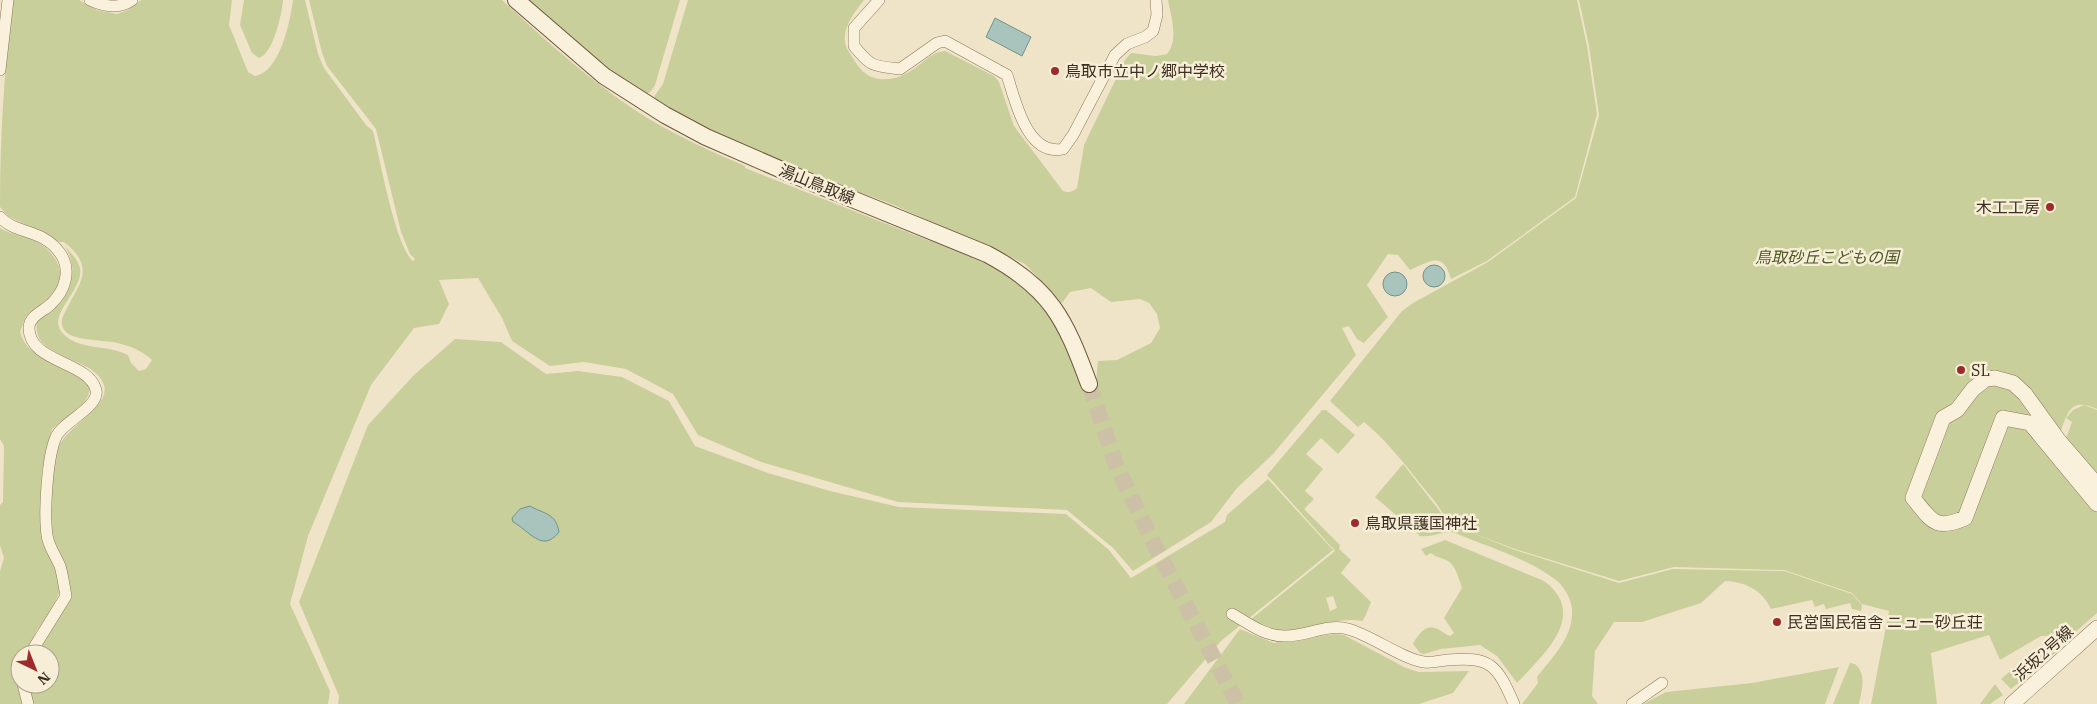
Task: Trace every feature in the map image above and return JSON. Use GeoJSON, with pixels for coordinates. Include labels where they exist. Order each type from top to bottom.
{"type":"FeatureCollection","features":[{"type":"Feature","properties":{"kind":"main road","name":"湯山鳥取線"},"geometry":{"type":"LineString","coordinates":[[516,0],[589,65],[642,101],[706,137],[987,254],[1008,265],[1031,282],[1049,300],[1063,320],[1089,384]]}},
{"type":"Feature","properties":{"kind":"street"},"geometry":{"type":"LineString","coordinates":[[0,70],[8,0]]}},
{"type":"Feature","properties":{"kind":"street"},"geometry":{"type":"LineString","coordinates":[[90,0],[114,7],[132,0]]}},
{"type":"Feature","properties":{"kind":"street"},"geometry":{"type":"LineString","coordinates":[[879,0],[854,28],[854,46],[867,62],[880,67],[900,69],[937,43],[945,41],[1007,75],[1025,129],[1041,145],[1054,151],[1063,149],[1073,135],[1116,55],[1126,44],[1145,37],[1153,31],[1157,15],[1156,0]]}},
{"type":"Feature","properties":{"kind":"street"},"geometry":{"type":"LineString","coordinates":[[0,217],[14,227],[38,235],[54,245],[65,259],[68,269],[59,296],[34,317],[29,329],[32,339],[45,354],[88,376],[96,390],[96,395],[90,406],[64,425],[56,436],[47,482],[47,535],[60,565],[66,596],[36,644]]}},
{"type":"Feature","properties":{"kind":"street"},"geometry":{"type":"LineString","coordinates":[[2097,485],[2059,441],[2025,394],[2013,383],[1995,378],[1986,379],[1973,389],[1962,406],[1943,418],[1913,498],[1932,521],[1948,525],[1965,518],[2003,418],[2030,422],[2097,504]]}},
{"type":"Feature","properties":{"kind":"street"},"geometry":{"type":"LineString","coordinates":[[1232,614],[1265,633],[1284,636],[1346,628],[1422,662],[1483,660],[1493,666],[1501,677],[1514,704]]}},
{"type":"Feature","properties":{"kind":"street","name":"浜坂2号線"},"geometry":{"type":"LineString","coordinates":[[2012,704],[2097,628]]}},
{"type":"Feature","properties":{"kind":"street"},"geometry":{"type":"LineString","coordinates":[[1632,704],[1662,682]]}},
{"type":"Feature","properties":{"kind":"green space"},"geometry":{"type":"Polygon","coordinates":[[[13,0],[79,0],[97,10],[117,14],[128,10],[141,0],[232,0],[229,25],[248,72],[255,76],[271,66],[277,56],[286,33],[293,0],[305,0],[318,54],[324,68],[366,125],[373,131],[394,220],[406,252],[413,261],[415,259],[410,254],[401,232],[376,129],[327,66],[309,0],[502,0],[585,73],[620,100],[664,127],[704,148],[745,166],[745,168],[930,241],[931,239],[977,258],[1002,271],[1017,282],[1042,307],[1065,336],[1096,382],[1098,361],[1117,360],[1151,343],[1160,328],[1157,314],[1149,303],[1140,299],[1111,302],[1091,288],[1070,292],[1062,303],[1025,264],[894,205],[755,153],[651,101],[663,84],[688,0],[864,0],[848,24],[845,38],[849,52],[863,71],[877,79],[891,79],[910,72],[932,55],[945,51],[994,76],[999,82],[1014,126],[1063,191],[1067,192],[1077,188],[1084,145],[1125,60],[1131,53],[1156,56],[1167,54],[1171,48],[1173,28],[1168,0],[1577,0],[1587,46],[1597,114],[1575,197],[1487,261],[1451,279],[1448,270],[1440,261],[1430,262],[1410,270],[1398,255],[1388,254],[1367,285],[1388,317],[1364,343],[1357,339],[1349,326],[1342,328],[1356,355],[1273,454],[1237,488],[1211,522],[1133,571],[1113,548],[1067,510],[898,502],[761,462],[698,435],[673,394],[626,369],[584,362],[550,366],[512,341],[502,318],[478,278],[439,280],[449,304],[439,324],[414,328],[371,385],[308,536],[290,604],[330,691],[328,704],[33,704],[31,694],[60,694],[60,644],[42,644],[63,608],[63,591],[51,523],[51,493],[56,454],[60,444],[67,435],[93,410],[104,394],[104,385],[98,375],[89,368],[53,351],[44,344],[38,335],[37,322],[61,297],[71,279],[70,258],[65,246],[78,262],[80,276],[59,317],[58,324],[61,331],[75,342],[111,349],[128,355],[131,363],[139,371],[146,369],[152,360],[140,351],[127,346],[73,336],[66,332],[62,327],[62,319],[81,279],[83,270],[81,261],[75,252],[64,242],[59,242],[8,216],[0,207],[3,103],[13,0]]]}},
{"type":"Feature","properties":{"kind":"green space"},"geometry":{"type":"Polygon","coordinates":[[[244,0],[283,0],[279,23],[272,42],[269,49],[259,58],[252,53],[240,25],[244,0]]]}},
{"type":"Feature","properties":{"kind":"green space"},"geometry":{"type":"Polygon","coordinates":[[[527,0],[680,0],[655,85],[651,91],[645,96],[582,50],[527,0]]]}},
{"type":"Feature","properties":{"kind":"green space","name":"鳥取砂丘こどもの国"},"geometry":{"type":"Polygon","coordinates":[[[1579,0],[2097,0],[2097,409],[2077,405],[2069,411],[2061,431],[2097,511],[2097,613],[2072,635],[2041,636],[2000,660],[1989,635],[1931,653],[1937,704],[1871,704],[1889,611],[1862,604],[1852,593],[1784,570],[1674,567],[1619,581],[1515,549],[1467,531],[1515,550],[1619,583],[1673,569],[1784,571],[1852,594],[1862,605],[1861,611],[1852,609],[1850,603],[1826,609],[1824,604],[1815,607],[1812,600],[1771,609],[1763,597],[1752,588],[1740,583],[1725,581],[1701,603],[1642,622],[1614,622],[1595,651],[1592,696],[1598,704],[1522,704],[1538,683],[1537,677],[1565,640],[1571,623],[1572,609],[1565,591],[1556,580],[1533,565],[1455,533],[1446,532],[1420,536],[1375,497],[1403,464],[1445,518],[1435,501],[1380,436],[1364,422],[1358,427],[1330,401],[1402,311],[1413,303],[1488,262],[1576,198],[1599,115],[1589,46],[1579,0]]]}},
{"type":"Feature","properties":{"kind":"green space"},"geometry":{"type":"Polygon","coordinates":[[[0,228],[36,241],[51,254],[60,268],[59,284],[54,292],[47,300],[30,312],[25,319],[20,332],[24,341],[29,348],[43,358],[79,374],[90,388],[88,396],[82,405],[52,429],[42,471],[40,512],[42,533],[55,566],[60,591],[50,613],[37,630],[30,644],[10,644],[10,694],[21,694],[22,704],[0,704],[0,571],[4,558],[0,545],[0,505],[3,502],[4,446],[0,439],[0,228]]]}},
{"type":"Feature","properties":{"kind":"green space"},"geometry":{"type":"Polygon","coordinates":[[[455,339],[501,342],[546,374],[578,371],[622,377],[669,401],[695,446],[768,473],[830,491],[899,507],[1066,514],[1109,550],[1131,578],[1225,522],[1227,515],[1268,479],[1333,550],[1221,641],[1167,704],[338,704],[339,696],[299,602],[368,425],[414,375],[455,339]]]}},
{"type":"Feature","properties":{"kind":"green space"},"geometry":{"type":"Polygon","coordinates":[[[2084,405],[2097,410],[2097,475],[2066,438],[2072,422],[2066,418],[2073,410],[2084,405]]]}},
{"type":"Feature","properties":{"kind":"green space"},"geometry":{"type":"Polygon","coordinates":[[[1322,410],[1326,410],[1355,435],[1338,454],[1321,438],[1306,454],[1323,469],[1305,491],[1314,499],[1304,509],[1340,545],[1339,549],[1351,560],[1341,573],[1371,602],[1362,621],[1340,621],[1286,632],[1266,628],[1250,620],[1335,551],[1267,475],[1322,410]],[[1333,596],[1326,598],[1330,611],[1337,608],[1333,596]]]}},
{"type":"Feature","properties":{"kind":"green space"},"geometry":{"type":"Polygon","coordinates":[[[1445,540],[1544,581],[1557,594],[1563,607],[1562,621],[1557,635],[1549,648],[1517,683],[1497,656],[1480,645],[1441,649],[1424,654],[1420,653],[1413,644],[1419,634],[1431,627],[1450,636],[1454,633],[1444,618],[1462,588],[1458,576],[1452,564],[1431,553],[1426,556],[1421,549],[1445,540]]]}},
{"type":"Feature","properties":{"kind":"green space"},"geometry":{"type":"Polygon","coordinates":[[[1240,629],[1274,643],[1334,634],[1344,635],[1406,668],[1419,672],[1469,671],[1453,693],[1419,704],[1184,704],[1240,629]]]}},
{"type":"Feature","properties":{"kind":"green space"},"geometry":{"type":"Polygon","coordinates":[[[2044,648],[2056,652],[2011,689],[2001,679],[2028,656],[2044,648]]]}},
{"type":"Feature","properties":{"kind":"green space"},"geometry":{"type":"Polygon","coordinates":[[[1850,663],[1855,664],[1861,672],[1862,688],[1859,704],[1833,704],[1850,663]]]}},
{"type":"Feature","properties":{"kind":"green space"},"geometry":{"type":"Polygon","coordinates":[[[1839,667],[1825,704],[1643,704],[1666,692],[1752,683],[1839,667]]]}},
{"type":"Feature","properties":{"kind":"green space"},"geometry":{"type":"Polygon","coordinates":[[[1995,684],[2003,695],[1990,704],[1980,704],[1995,684]]]}},
{"type":"Feature","properties":{"kind":"water"},"geometry":{"type":"Polygon","coordinates":[[[995,18],[1031,37],[1022,56],[986,37],[995,18]]]}},
{"type":"Feature","properties":{"kind":"water"},"geometry":{"type":"Polygon","coordinates":[[[1430,265],[1438,265],[1445,272],[1445,280],[1438,287],[1430,287],[1423,280],[1423,272],[1430,265]]]}},
{"type":"Feature","properties":{"kind":"water"},"geometry":{"type":"Polygon","coordinates":[[[1395,272],[1404,275],[1407,284],[1404,293],[1395,296],[1386,293],[1383,284],[1386,275],[1395,272]]]}},
{"type":"Feature","properties":{"kind":"water"},"geometry":{"type":"Polygon","coordinates":[[[530,506],[549,515],[555,521],[559,532],[553,538],[541,541],[513,522],[512,518],[520,509],[530,506]]]}},
{"type":"Feature","properties":{"kind":"tunnel"},"geometry":{"type":"LineString","coordinates":[[1089,384],[1116,465],[1155,546],[1238,704]]}},
{"type":"Feature","properties":{"kind":"place","name":"鳥取市立中ノ郷中学校"},"geometry":{"type":"Point","coordinates":[1055,71]}},
{"type":"Feature","properties":{"kind":"place","name":"木工工房"},"geometry":{"type":"Point","coordinates":[2050,207]}},
{"type":"Feature","properties":{"kind":"place","name":"SL"},"geometry":{"type":"Point","coordinates":[1961,370]}},
{"type":"Feature","properties":{"kind":"place","name":"鳥取県護国神社"},"geometry":{"type":"Point","coordinates":[1355,523]}},
{"type":"Feature","properties":{"kind":"place","name":"民営国民宿舎 ニュー砂丘荘"},"geometry":{"type":"Point","coordinates":[1777,622]}}]}
